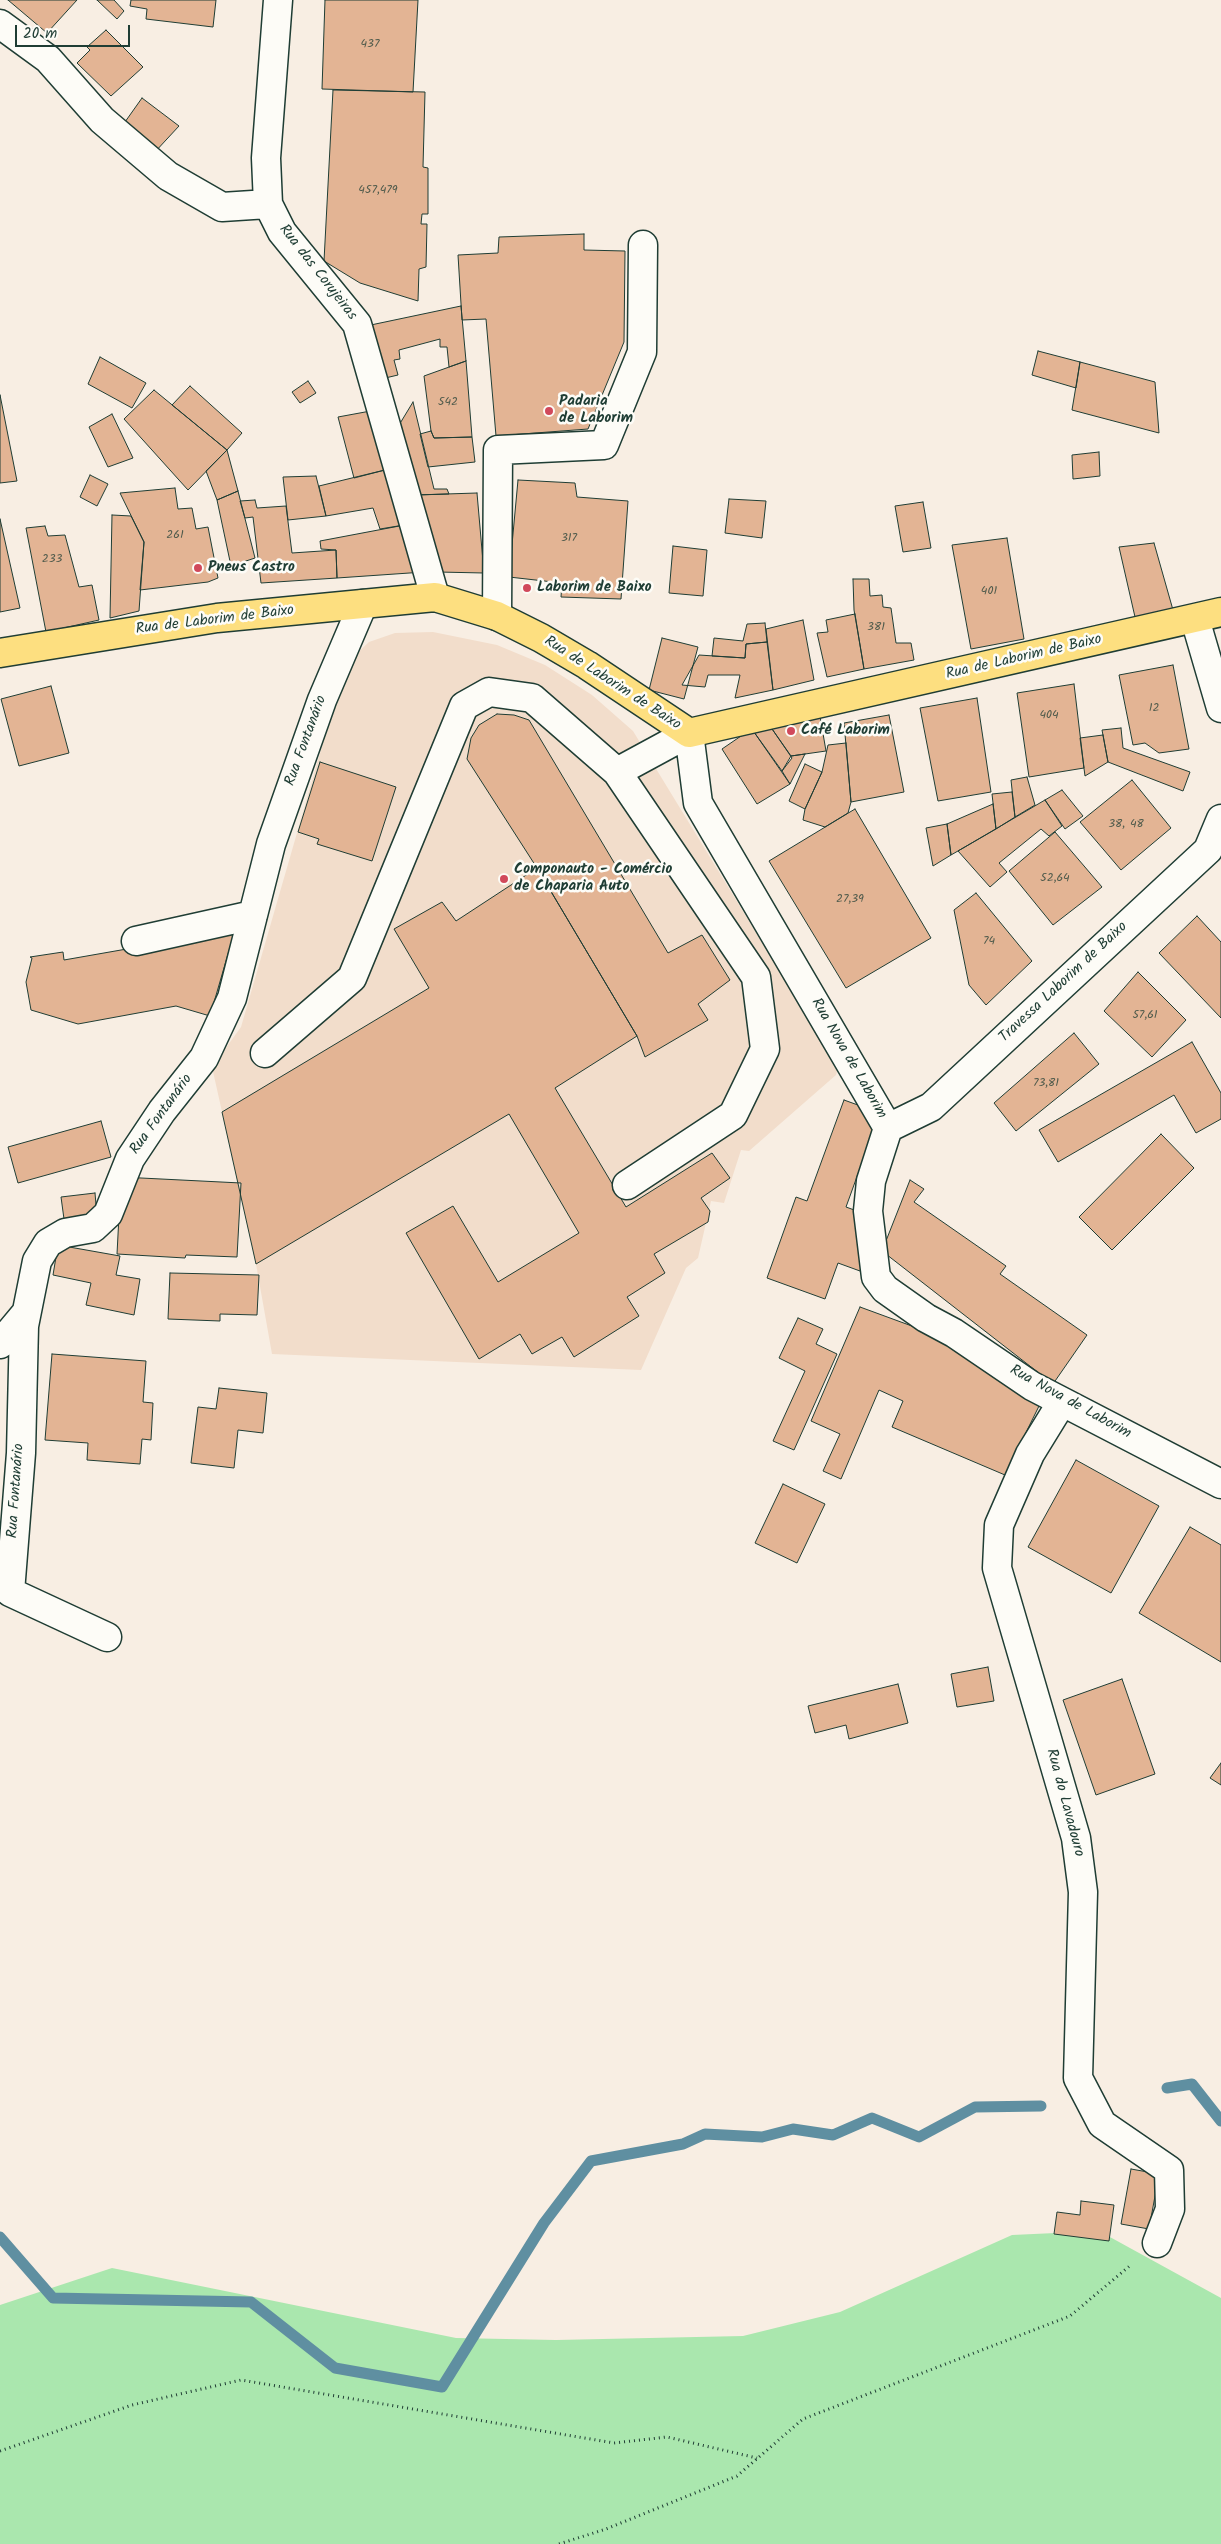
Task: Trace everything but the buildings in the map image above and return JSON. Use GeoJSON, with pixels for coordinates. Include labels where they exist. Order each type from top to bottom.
{"type":"FeatureCollection","features":[{"type":"Feature","properties":{"kind":"main road","name":"Rua de Laborim de Baixo"},"geometry":{"type":"LineString","coordinates":[[0,654],[217,618],[436,597],[497,616],[541,638],[587,664],[689,733],[1208,616]]}},
{"type":"Feature","properties":{"kind":"street","name":"Rua das Corujeiras"},"geometry":{"type":"LineString","coordinates":[[278,0],[266,158],[268,204],[282,232],[357,324],[436,597]]}},
{"type":"Feature","properties":{"kind":"street"},"geometry":{"type":"LineString","coordinates":[[0,24],[48,59],[102,120],[168,176],[222,207],[268,204]]}},
{"type":"Feature","properties":{"kind":"street"},"geometry":{"type":"LineString","coordinates":[[497,616],[498,450],[604,445],[642,352],[643,245]]}},
{"type":"Feature","properties":{"kind":"street","name":"Rua Fontanário"},"geometry":{"type":"LineString","coordinates":[[108,1637],[10,1592],[20,1453],[24,1326],[37,1261],[48,1243],[65,1234],[93,1228],[108,1214],[130,1159],[162,1110],[204,1058],[232,998],[271,844],[315,718],[363,604]]}},
{"type":"Feature","properties":{"kind":"street"},"geometry":{"type":"LineString","coordinates":[[1208,616],[1221,708]]}},
{"type":"Feature","properties":{"kind":"street"},"geometry":{"type":"LineString","coordinates":[[265,1053],[352,978],[464,706],[489,692],[532,698],[617,772],[756,977],[765,1050],[733,1114],[627,1184]]}},
{"type":"Feature","properties":{"kind":"street"},"geometry":{"type":"LineString","coordinates":[[617,772],[689,733]]}},
{"type":"Feature","properties":{"kind":"street","name":"Rua Nova de Laborim"},"geometry":{"type":"LineString","coordinates":[[689,733],[698,803],[888,1128],[871,1181],[868,1211],[876,1277],[885,1289],[926,1318],[954,1333],[1032,1386],[1221,1484]]}},
{"type":"Feature","properties":{"kind":"street","name":"Travessa Laborim de Baixo"},"geometry":{"type":"LineString","coordinates":[[888,1128],[930,1108],[1208,850],[1221,818]]}},
{"type":"Feature","properties":{"kind":"street"},"geometry":{"type":"LineString","coordinates":[[136,941],[253,915]]}},
{"type":"Feature","properties":{"kind":"street"},"geometry":{"type":"LineString","coordinates":[[0,1344],[26,1313]]}},
{"type":"Feature","properties":{"kind":"street","name":"Rua do Lavadouro"},"geometry":{"type":"LineString","coordinates":[[1062,1402],[1030,1454],[1000,1525],[997,1568],[1076,1838],[1083,1892],[1078,2078],[1102,2124],[1168,2170],[1170,2209],[1157,2243]]}},
{"type":"Feature","properties":{"kind":"path"},"geometry":{"type":"LineString","coordinates":[[559,2544],[606,2529],[737,2476],[803,2419],[1070,2316],[1157,2243]]}},
{"type":"Feature","properties":{"kind":"path"},"geometry":{"type":"LineString","coordinates":[[0,2451],[132,2405],[240,2380],[614,2443],[667,2437],[757,2458]]}},
{"type":"Feature","properties":{"kind":"shaded area","name":"Componauto - Comércio de Chaparia Auto"},"geometry":{"type":"Polygon","coordinates":[[[433,632],[497,645],[545,665],[592,695],[633,731],[838,1067],[836,1075],[749,1151],[741,1150],[724,1203],[711,1201],[698,1258],[686,1268],[641,1370],[272,1354],[256,1264],[212,1067],[241,1027],[342,677],[352,658],[369,642],[395,633],[433,632]]]}},
{"type":"Feature","properties":{"kind":"green space"},"geometry":{"type":"Polygon","coordinates":[[[1099,2231],[1221,2298],[1221,2544],[0,2544],[0,2305],[112,2268],[456,2338],[556,2340],[743,2336],[840,2312],[1012,2235],[1099,2231]]]}},
{"type":"Feature","properties":{"kind":"waterway"},"geometry":{"type":"LineString","coordinates":[[1167,2088],[1192,2084],[1221,2121]]}},
{"type":"Feature","properties":{"kind":"waterway"},"geometry":{"type":"LineString","coordinates":[[0,2237],[53,2298],[251,2302],[335,2368],[442,2387],[544,2223],[591,2161],[683,2144],[705,2134],[762,2137],[793,2129],[833,2135],[872,2118],[919,2137],[975,2107],[1041,2106]]}},
{"type":"Feature","properties":{"kind":"place","name":"Padaria de Laborim"},"geometry":{"type":"Point","coordinates":[549,411]}},
{"type":"Feature","properties":{"kind":"place","name":"Pneus Castro"},"geometry":{"type":"Point","coordinates":[198,568]}},
{"type":"Feature","properties":{"kind":"place","name":"Laborim de Baixo"},"geometry":{"type":"Point","coordinates":[527,588]}},
{"type":"Feature","properties":{"kind":"place","name":"Café Laborim"},"geometry":{"type":"Point","coordinates":[791,731]}},
{"type":"Feature","properties":{"kind":"place","name":"Componauto - Comércio de Chaparia Auto"},"geometry":{"type":"Point","coordinates":[504,879]}}]}
